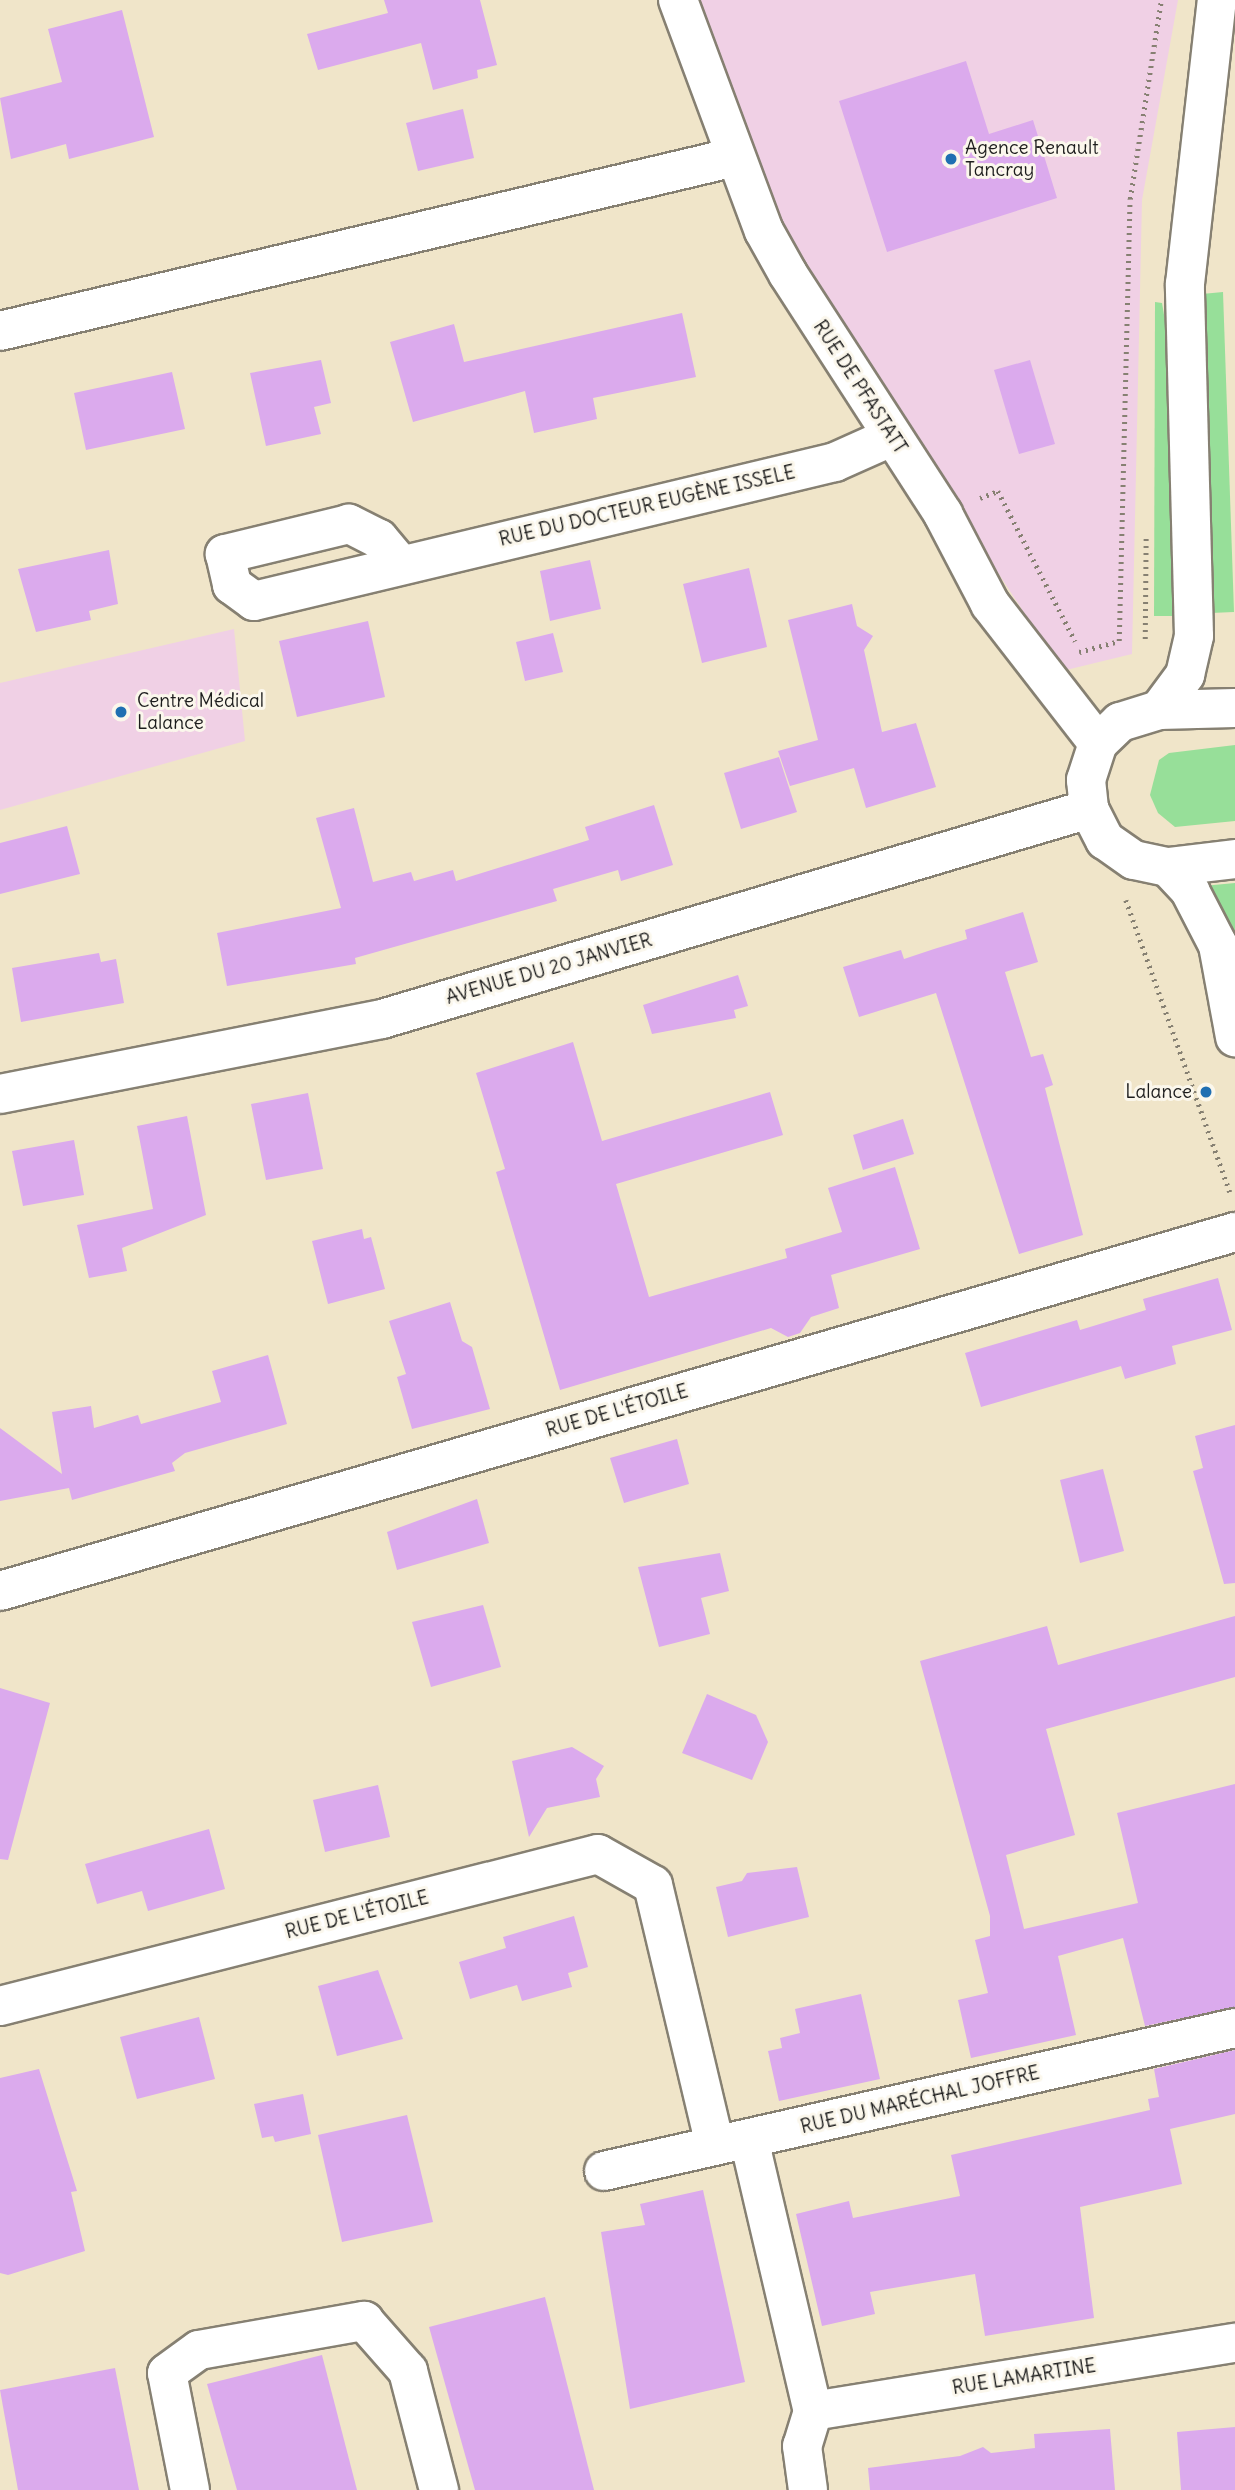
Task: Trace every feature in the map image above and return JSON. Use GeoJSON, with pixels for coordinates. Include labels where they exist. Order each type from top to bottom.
{"type":"FeatureCollection","features":[{"type":"Feature","properties":{"kind":"street","name":"RUE DE PFASTATT"},"geometry":{"type":"LineString","coordinates":[[678,0],[735,157],[788,274],[943,514],[990,604],[1040,673],[1098,743]]}},
{"type":"Feature","properties":{"kind":"street"},"geometry":{"type":"LineString","coordinates":[[1159,710],[1185,675],[1194,636],[1185,284],[1217,0]]}},
{"type":"Feature","properties":{"kind":"street"},"geometry":{"type":"LineString","coordinates":[[0,331],[735,157]]}},
{"type":"Feature","properties":{"kind":"street","name":"RUE DU DOCTEUR EUGÈNE ISSELE"},"geometry":{"type":"LineString","coordinates":[[400,564],[835,462],[891,437]]}},
{"type":"Feature","properties":{"kind":"street"},"geometry":{"type":"LineString","coordinates":[[1235,708],[1159,710],[1120,722],[1098,743],[1086,780],[1097,824],[1134,860],[1168,867],[1235,859]]}},
{"type":"Feature","properties":{"kind":"street","name":"AVENUE DU 20 JANVIER"},"geometry":{"type":"LineString","coordinates":[[0,1094],[382,1019],[1097,824]]}},
{"type":"Feature","properties":{"kind":"street"},"geometry":{"type":"LineString","coordinates":[[1168,867],[1190,891],[1218,945],[1235,1037]]}},
{"type":"Feature","properties":{"kind":"street","name":"RUE DE L'ÉTOILE"},"geometry":{"type":"LineString","coordinates":[[0,1591],[1235,1232]]}},
{"type":"Feature","properties":{"kind":"street","name":"RUE DE L'ÉTOILE"},"geometry":{"type":"LineString","coordinates":[[0,2006],[598,1854],[653,1885],[813,2411]]}},
{"type":"Feature","properties":{"kind":"street","name":"RUE DU MARÉCHAL JOFFRE"},"geometry":{"type":"LineString","coordinates":[[604,2171],[1235,2028]]}},
{"type":"Feature","properties":{"kind":"street"},"geometry":{"type":"LineString","coordinates":[[190,2490],[167,2373],[200,2350],[364,2321],[408,2371],[439,2490]]}},
{"type":"Feature","properties":{"kind":"street","name":"RUE LAMARTINE"},"geometry":{"type":"LineString","coordinates":[[813,2411],[1235,2343]]}},
{"type":"Feature","properties":{"kind":"street"},"geometry":{"type":"LineString","coordinates":[[808,2490],[802,2446],[813,2411]]}},
{"type":"Feature","properties":{"kind":"path"},"geometry":{"type":"LineString","coordinates":[[1040,673],[1080,651],[1119,641],[1130,199],[1161,0]]}},
{"type":"Feature","properties":{"kind":"path"},"geometry":{"type":"LineString","coordinates":[[943,514],[998,491],[1080,651]]}},
{"type":"Feature","properties":{"kind":"path"},"geometry":{"type":"LineString","coordinates":[[1097,824],[1235,1206]]}},
{"type":"Feature","properties":{"kind":"shaded area"},"geometry":{"type":"Polygon","coordinates":[[[681,0],[1178,0],[1142,200],[1132,654],[1062,671],[782,241],[681,0]]]}},
{"type":"Feature","properties":{"kind":"shaded area","name":"Centre Médical Lalance"},"geometry":{"type":"Polygon","coordinates":[[[234,629],[245,741],[0,810],[0,683],[234,629]]]}},
{"type":"Feature","properties":{"kind":"green space"},"geometry":{"type":"Polygon","coordinates":[[[1223,292],[1234,612],[1211,613],[1202,294],[1223,292]]]}},
{"type":"Feature","properties":{"kind":"green space"},"geometry":{"type":"Polygon","coordinates":[[[1155,302],[1162,303],[1175,379],[1178,616],[1154,616],[1155,302]]]}},
{"type":"Feature","properties":{"kind":"green space"},"geometry":{"type":"Polygon","coordinates":[[[1235,745],[1235,821],[1175,827],[1158,813],[1150,795],[1159,760],[1169,753],[1235,745]]]}},
{"type":"Feature","properties":{"kind":"green space"},"geometry":{"type":"Polygon","coordinates":[[[1235,883],[1235,950],[1203,886],[1235,883]]]}},
{"type":"Feature","properties":{"kind":"building"},"geometry":{"type":"Polygon","coordinates":[[[384,0],[480,0],[497,65],[477,70],[478,78],[433,90],[421,43],[318,70],[307,34],[388,13],[384,0]]]}},
{"type":"Feature","properties":{"kind":"building"},"geometry":{"type":"Polygon","coordinates":[[[122,10],[154,137],[69,159],[66,144],[11,159],[0,98],[62,82],[48,29],[122,10]]]}},
{"type":"Feature","properties":{"kind":"building","name":"Agence Renault Tancray"},"geometry":{"type":"Polygon","coordinates":[[[966,61],[989,134],[1033,120],[1057,198],[887,252],[839,101],[966,61]]]}},
{"type":"Feature","properties":{"kind":"building"},"geometry":{"type":"Polygon","coordinates":[[[463,109],[474,158],[418,171],[406,123],[463,109]]]}},
{"type":"Feature","properties":{"kind":"building"},"geometry":{"type":"Polygon","coordinates":[[[682,313],[696,377],[593,398],[597,419],[534,433],[525,391],[413,422],[390,342],[454,324],[464,362],[682,313]]]}},
{"type":"Feature","properties":{"kind":"building"},"geometry":{"type":"Polygon","coordinates":[[[321,360],[331,403],[314,407],[321,434],[266,446],[250,373],[321,360]]]}},
{"type":"Feature","properties":{"kind":"building"},"geometry":{"type":"Polygon","coordinates":[[[1030,360],[1055,444],[1019,454],[994,370],[1030,360]]]}},
{"type":"Feature","properties":{"kind":"building"},"geometry":{"type":"Polygon","coordinates":[[[172,372],[185,429],[86,450],[74,393],[172,372]]]}},
{"type":"Feature","properties":{"kind":"building"},"geometry":{"type":"Polygon","coordinates":[[[109,550],[118,604],[89,611],[91,620],[36,632],[18,569],[109,550]]]}},
{"type":"Feature","properties":{"kind":"building"},"geometry":{"type":"Polygon","coordinates":[[[590,560],[601,609],[550,621],[540,571],[590,560]]]}},
{"type":"Feature","properties":{"kind":"building"},"geometry":{"type":"Polygon","coordinates":[[[749,568],[767,647],[702,663],[683,584],[749,568]]]}},
{"type":"Feature","properties":{"kind":"building"},"geometry":{"type":"Polygon","coordinates":[[[852,604],[857,626],[873,636],[864,650],[882,732],[916,723],[936,787],[866,808],[854,768],[790,786],[778,751],[818,740],[788,620],[852,604]]]}},
{"type":"Feature","properties":{"kind":"building"},"geometry":{"type":"Polygon","coordinates":[[[368,621],[385,697],[297,717],[279,641],[368,621]]]}},
{"type":"Feature","properties":{"kind":"building"},"geometry":{"type":"Polygon","coordinates":[[[553,633],[563,672],[525,681],[516,642],[553,633]]]}},
{"type":"Feature","properties":{"kind":"building"},"geometry":{"type":"Polygon","coordinates":[[[779,757],[797,812],[741,829],[724,773],[779,757]]]}},
{"type":"Feature","properties":{"kind":"building"},"geometry":{"type":"Polygon","coordinates":[[[654,805],[673,865],[621,881],[618,870],[553,889],[557,901],[355,958],[356,964],[227,986],[217,933],[341,908],[316,818],[354,808],[373,882],[411,872],[414,881],[453,870],[456,881],[589,840],[585,827],[654,805]]]}},
{"type":"Feature","properties":{"kind":"building"},"geometry":{"type":"Polygon","coordinates":[[[67,826],[80,874],[0,894],[0,843],[67,826]]]}},
{"type":"Feature","properties":{"kind":"building"},"geometry":{"type":"Polygon","coordinates":[[[1023,912],[1038,962],[1005,972],[1031,1057],[1043,1054],[1053,1085],[1045,1088],[1083,1235],[1019,1254],[936,993],[859,1017],[843,967],[901,950],[904,959],[967,939],[965,930],[1023,912]]]}},
{"type":"Feature","properties":{"kind":"building"},"geometry":{"type":"Polygon","coordinates":[[[99,953],[101,962],[116,959],[124,1003],[21,1022],[12,968],[99,953]]]}},
{"type":"Feature","properties":{"kind":"building"},"geometry":{"type":"Polygon","coordinates":[[[738,975],[748,1006],[734,1010],[736,1018],[652,1034],[643,1005],[738,975]]]}},
{"type":"Feature","properties":{"kind":"building"},"geometry":{"type":"Polygon","coordinates":[[[573,1042],[602,1141],[770,1092],[783,1135],[616,1184],[649,1297],[787,1258],[785,1249],[842,1232],[828,1188],[895,1167],[920,1249],[831,1275],[839,1308],[811,1317],[800,1333],[788,1337],[771,1328],[560,1390],[496,1172],[505,1169],[476,1073],[573,1042]]]}},
{"type":"Feature","properties":{"kind":"building"},"geometry":{"type":"Polygon","coordinates":[[[308,1093],[323,1169],[266,1180],[251,1104],[308,1093]]]}},
{"type":"Feature","properties":{"kind":"building"},"geometry":{"type":"Polygon","coordinates":[[[187,1116],[206,1215],[122,1248],[127,1271],[89,1278],[77,1225],[153,1209],[137,1126],[187,1116]]]}},
{"type":"Feature","properties":{"kind":"building"},"geometry":{"type":"Polygon","coordinates":[[[903,1119],[914,1154],[863,1170],[853,1135],[903,1119]]]}},
{"type":"Feature","properties":{"kind":"building"},"geometry":{"type":"Polygon","coordinates":[[[74,1140],[84,1195],[23,1206],[12,1151],[74,1140]]]}},
{"type":"Feature","properties":{"kind":"building"},"geometry":{"type":"Polygon","coordinates":[[[362,1229],[364,1239],[371,1237],[385,1289],[328,1304],[312,1241],[362,1229]]]}},
{"type":"Feature","properties":{"kind":"building"},"geometry":{"type":"Polygon","coordinates":[[[1218,1278],[1232,1330],[1172,1346],[1176,1364],[1125,1379],[1121,1366],[981,1407],[965,1353],[1077,1320],[1080,1330],[1146,1310],[1143,1299],[1218,1278]]]}},
{"type":"Feature","properties":{"kind":"building"},"geometry":{"type":"Polygon","coordinates":[[[450,1302],[462,1341],[472,1347],[490,1409],[412,1429],[397,1377],[406,1374],[389,1321],[450,1302]]]}},
{"type":"Feature","properties":{"kind":"building"},"geometry":{"type":"Polygon","coordinates":[[[268,1355],[287,1424],[185,1453],[172,1463],[175,1471],[72,1500],[69,1488],[0,1501],[0,1428],[62,1474],[52,1412],[91,1406],[94,1428],[138,1415],[141,1424],[221,1402],[212,1371],[268,1355]]]}},
{"type":"Feature","properties":{"kind":"building"},"geometry":{"type":"Polygon","coordinates":[[[1235,1425],[1235,1583],[1224,1584],[1193,1471],[1203,1468],[1195,1436],[1235,1425]]]}},
{"type":"Feature","properties":{"kind":"building"},"geometry":{"type":"Polygon","coordinates":[[[677,1439],[689,1484],[624,1503],[610,1458],[677,1439]]]}},
{"type":"Feature","properties":{"kind":"building"},"geometry":{"type":"Polygon","coordinates":[[[1103,1469],[1124,1551],[1080,1563],[1060,1480],[1103,1469]]]}},
{"type":"Feature","properties":{"kind":"building"},"geometry":{"type":"Polygon","coordinates":[[[477,1499],[489,1543],[397,1570],[387,1532],[477,1499]]]}},
{"type":"Feature","properties":{"kind":"building"},"geometry":{"type":"Polygon","coordinates":[[[720,1553],[729,1591],[701,1598],[710,1634],[659,1647],[638,1567],[720,1553]]]}},
{"type":"Feature","properties":{"kind":"building"},"geometry":{"type":"Polygon","coordinates":[[[483,1605],[501,1667],[431,1687],[412,1622],[483,1605]]]}},
{"type":"Feature","properties":{"kind":"building"},"geometry":{"type":"Polygon","coordinates":[[[1235,1616],[1235,1677],[1046,1729],[1075,1835],[1006,1855],[1024,1929],[1138,1903],[1117,1813],[1235,1784],[1235,2007],[1145,2026],[1123,1938],[1058,1956],[1076,2035],[971,2058],[958,2000],[988,1993],[975,1940],[990,1936],[990,1916],[920,1661],[1047,1626],[1058,1665],[1235,1616]]]}},
{"type":"Feature","properties":{"kind":"building"},"geometry":{"type":"Polygon","coordinates":[[[0,1688],[50,1703],[8,1860],[0,1859],[0,1688]]]}},
{"type":"Feature","properties":{"kind":"building"},"geometry":{"type":"Polygon","coordinates":[[[707,1694],[756,1715],[768,1742],[752,1780],[682,1753],[707,1694]]]}},
{"type":"Feature","properties":{"kind":"building"},"geometry":{"type":"Polygon","coordinates":[[[572,1747],[604,1766],[596,1779],[600,1797],[547,1808],[529,1837],[512,1761],[572,1747]]]}},
{"type":"Feature","properties":{"kind":"building"},"geometry":{"type":"Polygon","coordinates":[[[378,1785],[390,1837],[325,1852],[313,1800],[378,1785]]]}},
{"type":"Feature","properties":{"kind":"building"},"geometry":{"type":"Polygon","coordinates":[[[209,1829],[225,1889],[148,1911],[142,1891],[97,1904],[85,1864],[209,1829]]]}},
{"type":"Feature","properties":{"kind":"building"},"geometry":{"type":"Polygon","coordinates":[[[797,1867],[809,1917],[728,1937],[716,1887],[742,1881],[747,1873],[797,1867]]]}},
{"type":"Feature","properties":{"kind":"building"},"geometry":{"type":"Polygon","coordinates":[[[574,1916],[588,1967],[568,1973],[572,1987],[522,2001],[517,1985],[470,1999],[459,1962],[506,1948],[503,1937],[574,1916]]]}},
{"type":"Feature","properties":{"kind":"building"},"geometry":{"type":"Polygon","coordinates":[[[378,1970],[403,2039],[337,2056],[318,1986],[378,1970]]]}},
{"type":"Feature","properties":{"kind":"building"},"geometry":{"type":"Polygon","coordinates":[[[861,1994],[880,2079],[779,2101],[768,2051],[782,2048],[780,2038],[800,2033],[795,2009],[861,1994]]]}},
{"type":"Feature","properties":{"kind":"building"},"geometry":{"type":"Polygon","coordinates":[[[199,2017],[215,2079],[137,2099],[120,2037],[199,2017]]]}},
{"type":"Feature","properties":{"kind":"building"},"geometry":{"type":"Polygon","coordinates":[[[1235,2050],[1235,2114],[1170,2129],[1182,2184],[1080,2207],[1094,2318],[985,2336],[975,2274],[870,2292],[875,2314],[822,2326],[796,2214],[849,2201],[853,2218],[960,2196],[951,2155],[1150,2110],[1148,2099],[1159,2097],[1154,2069],[1235,2050]]]}},
{"type":"Feature","properties":{"kind":"building"},"geometry":{"type":"Polygon","coordinates":[[[39,2069],[77,2191],[71,2192],[85,2251],[8,2275],[0,2273],[0,2078],[39,2069]]]}},
{"type":"Feature","properties":{"kind":"building"},"geometry":{"type":"Polygon","coordinates":[[[303,2094],[311,2134],[275,2142],[273,2136],[262,2138],[254,2104],[303,2094]]]}},
{"type":"Feature","properties":{"kind":"building"},"geometry":{"type":"Polygon","coordinates":[[[407,2115],[433,2222],[342,2242],[318,2135],[407,2115]]]}},
{"type":"Feature","properties":{"kind":"building"},"geometry":{"type":"Polygon","coordinates":[[[703,2190],[745,2382],[630,2409],[601,2232],[645,2225],[640,2204],[703,2190]]]}},
{"type":"Feature","properties":{"kind":"building"},"geometry":{"type":"Polygon","coordinates":[[[545,2297],[594,2490],[475,2490],[429,2327],[545,2297]]]}},
{"type":"Feature","properties":{"kind":"building"},"geometry":{"type":"Polygon","coordinates":[[[322,2355],[357,2490],[237,2490],[207,2384],[322,2355]]]}},
{"type":"Feature","properties":{"kind":"building"},"geometry":{"type":"Polygon","coordinates":[[[115,2368],[139,2490],[18,2490],[0,2390],[115,2368]]]}},
{"type":"Feature","properties":{"kind":"building"},"geometry":{"type":"Polygon","coordinates":[[[1235,2427],[1235,2490],[1181,2490],[1177,2432],[1235,2427]]]}},
{"type":"Feature","properties":{"kind":"building"},"geometry":{"type":"Polygon","coordinates":[[[1110,2429],[1115,2490],[870,2490],[868,2468],[960,2456],[983,2447],[991,2453],[1035,2448],[1034,2434],[1110,2429]]]}},
{"type":"Feature","properties":{"kind":"place","name":"Agence Renault Tancray"},"geometry":{"type":"Point","coordinates":[951,159]}},
{"type":"Feature","properties":{"kind":"place","name":"Centre Médical Lalance"},"geometry":{"type":"Point","coordinates":[121,712]}},
{"type":"Feature","properties":{"kind":"place","name":"Lalance"},"geometry":{"type":"Point","coordinates":[1206,1092]}}]}
